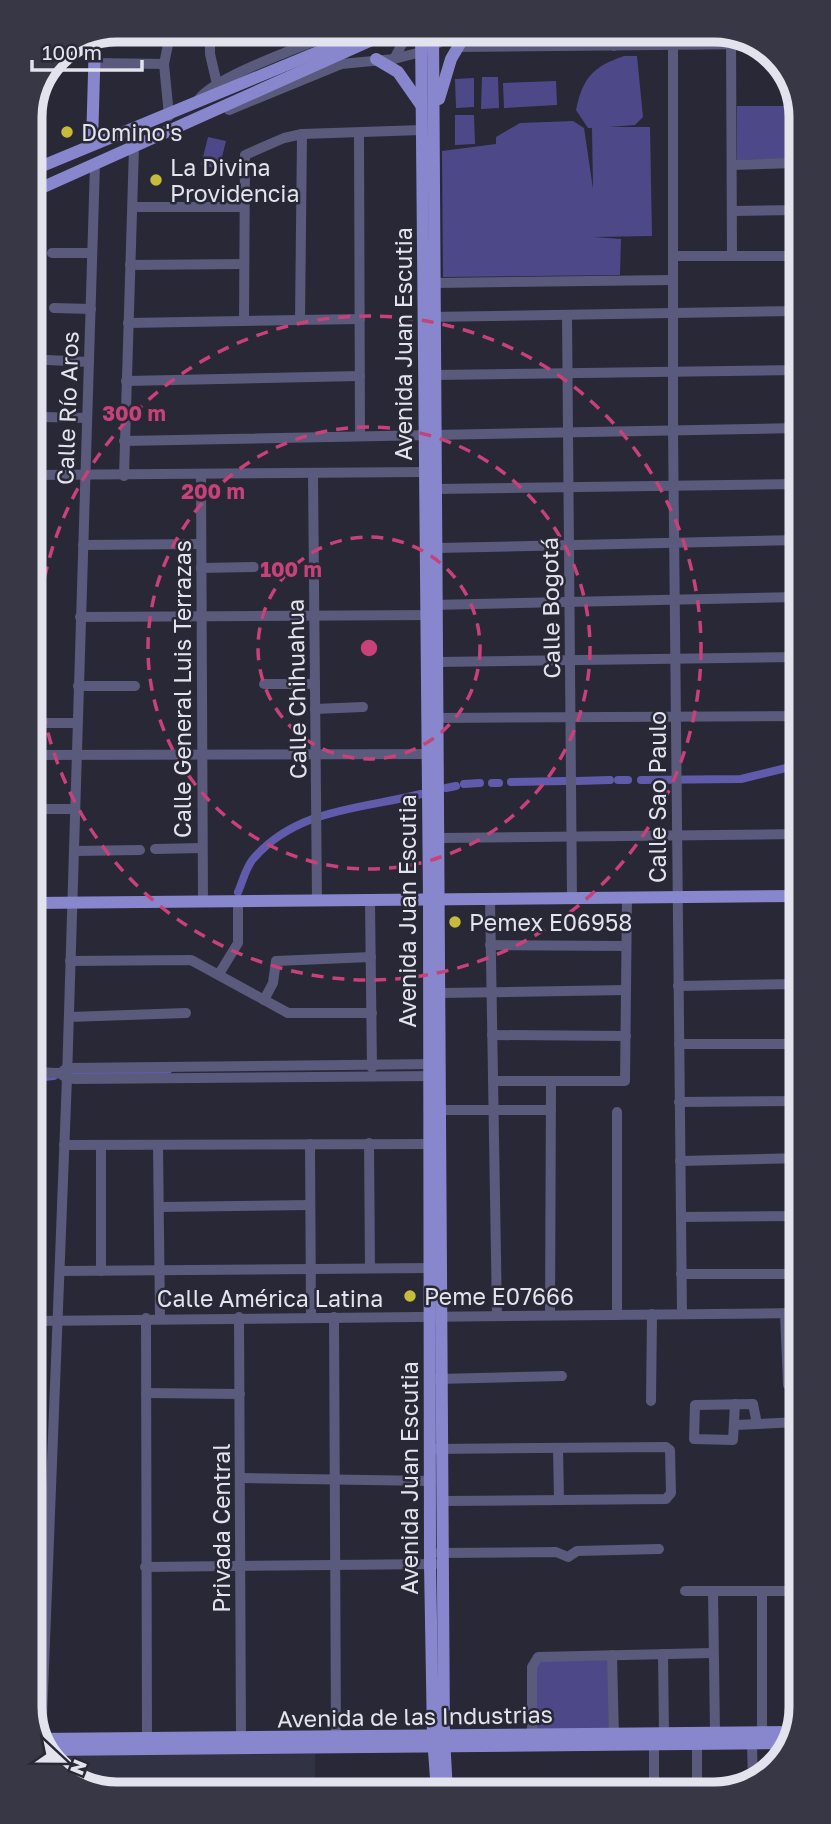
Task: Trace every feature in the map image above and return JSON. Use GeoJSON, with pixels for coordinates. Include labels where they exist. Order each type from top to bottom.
{"type":"FeatureCollection","features":[{"type":"Feature","properties":{"kind":"main road"},"geometry":{"type":"LineString","coordinates":[[42,187],[134,147],[241,91],[345,42]]}},
{"type":"Feature","properties":{"kind":"main road"},"geometry":{"type":"LineString","coordinates":[[42,166],[92,144],[195,105],[241,91],[364,42]]}},
{"type":"Feature","properties":{"kind":"main road","name":"Avenida Juan Escutia"},"geometry":{"type":"LineString","coordinates":[[421,42],[429,317],[429,433],[437,548],[432,610],[438,662],[438,718],[433,754]]}},
{"type":"Feature","properties":{"kind":"main road","name":"Avenida Juan Escutia"},"geometry":{"type":"LineString","coordinates":[[434,42],[435,283],[429,317],[434,375],[425,472],[432,610],[437,1449],[443,1501],[437,1558]]}},
{"type":"Feature","properties":{"kind":"main road"},"geometry":{"type":"LineString","coordinates":[[434,120],[444,80],[460,42]]}},
{"type":"Feature","properties":{"kind":"main road"},"geometry":{"type":"LineString","coordinates":[[92,144],[95,46]]}},
{"type":"Feature","properties":{"kind":"main road"},"geometry":{"type":"LineString","coordinates":[[376,59],[405,80],[422,108]]}},
{"type":"Feature","properties":{"kind":"main road","name":"Avenida Juan Escutia"},"geometry":{"type":"LineString","coordinates":[[434,796],[440,838],[435,900],[441,993],[434,1070],[441,1110],[435,1144],[429,1268],[436,1317]]}},
{"type":"Feature","properties":{"kind":"main road"},"geometry":{"type":"LineString","coordinates":[[42,903],[789,896]]}},
{"type":"Feature","properties":{"kind":"main road","name":"Avenida Juan Escutia"},"geometry":{"type":"LineString","coordinates":[[437,1449],[431,1481],[437,1558],[437,1782]]}},
{"type":"Feature","properties":{"kind":"main road","name":"Avenida de las Industrias"},"geometry":{"type":"LineString","coordinates":[[439,1742],[469,1747],[614,1740],[664,1734],[784,1732]]}},
{"type":"Feature","properties":{"kind":"main road","name":"Avenida de las Industrias"},"geometry":{"type":"LineString","coordinates":[[52,1743],[392,1743],[532,1736],[654,1745],[779,1743]]}},
{"type":"Feature","properties":{"kind":"main road","name":"Avenida de las Industrias"},"geometry":{"type":"LineString","coordinates":[[108,1744],[147,1738],[241,1738],[266,1743],[336,1737],[392,1743]]}},
{"type":"Feature","properties":{"kind":"main road","name":"Avenida Juan Escutia"},"geometry":{"type":"LineString","coordinates":[[439,1742],[446,1782]]}},
{"type":"Feature","properties":{"kind":"main road"},"geometry":{"type":"LineString","coordinates":[[446,1772],[454,1756],[469,1747]]}},
{"type":"Feature","properties":{"kind":"street"},"geometry":{"type":"LineString","coordinates":[[169,42],[164,64],[169,116]]}},
{"type":"Feature","properties":{"kind":"street"},"geometry":{"type":"LineString","coordinates":[[210,42],[209,54],[218,84]]}},
{"type":"Feature","properties":{"kind":"street"},"geometry":{"type":"LineString","coordinates":[[195,105],[205,92],[218,84],[314,42]]}},
{"type":"Feature","properties":{"kind":"street"},"geometry":{"type":"LineString","coordinates":[[394,59],[402,42]]}},
{"type":"Feature","properties":{"kind":"street"},"geometry":{"type":"LineString","coordinates":[[169,130],[201,122],[341,64],[394,59],[421,52],[443,42]]}},
{"type":"Feature","properties":{"kind":"street"},"geometry":{"type":"LineString","coordinates":[[499,42],[499,46]]}},
{"type":"Feature","properties":{"kind":"street","name":"Calle Sao Paulo"},"geometry":{"type":"LineString","coordinates":[[674,42],[674,601],[682,1314]]}},
{"type":"Feature","properties":{"kind":"street"},"geometry":{"type":"LineString","coordinates":[[457,47],[674,45],[703,42]]}},
{"type":"Feature","properties":{"kind":"street"},"geometry":{"type":"LineString","coordinates":[[732,44],[732,256]]}},
{"type":"Feature","properties":{"kind":"street"},"geometry":{"type":"LineString","coordinates":[[94,63],[164,64]]}},
{"type":"Feature","properties":{"kind":"street"},"geometry":{"type":"LineString","coordinates":[[244,321],[243,207],[246,155],[284,138],[302,134],[422,130]]}},
{"type":"Feature","properties":{"kind":"street"},"geometry":{"type":"LineString","coordinates":[[359,133],[360,435]]}},
{"type":"Feature","properties":{"kind":"street"},"geometry":{"type":"LineString","coordinates":[[300,320],[302,134]]}},
{"type":"Feature","properties":{"kind":"street"},"geometry":{"type":"LineString","coordinates":[[124,476],[134,147]]}},
{"type":"Feature","properties":{"kind":"street"},"geometry":{"type":"LineString","coordinates":[[733,165],[789,163]]}},
{"type":"Feature","properties":{"kind":"street","name":"Calle Río Aros"},"geometry":{"type":"LineString","coordinates":[[42,1711],[60,1270],[64,1073],[73,903],[76,723],[95,164]]}},
{"type":"Feature","properties":{"kind":"street"},"geometry":{"type":"LineString","coordinates":[[132,207],[243,207]]}},
{"type":"Feature","properties":{"kind":"street"},"geometry":{"type":"LineString","coordinates":[[733,211],[789,210]]}},
{"type":"Feature","properties":{"kind":"street"},"geometry":{"type":"LineString","coordinates":[[52,253],[92,253]]}},
{"type":"Feature","properties":{"kind":"street"},"geometry":{"type":"LineString","coordinates":[[673,257],[789,256]]}},
{"type":"Feature","properties":{"kind":"street"},"geometry":{"type":"LineString","coordinates":[[130,265],[243,264]]}},
{"type":"Feature","properties":{"kind":"street"},"geometry":{"type":"LineString","coordinates":[[435,283],[673,280]]}},
{"type":"Feature","properties":{"kind":"street"},"geometry":{"type":"LineString","coordinates":[[54,308],[91,309]]}},
{"type":"Feature","properties":{"kind":"street"},"geometry":{"type":"LineString","coordinates":[[429,317],[789,311]]}},
{"type":"Feature","properties":{"kind":"street","name":"Calle Bogotá"},"geometry":{"type":"LineString","coordinates":[[566,316],[572,898]]}},
{"type":"Feature","properties":{"kind":"street"},"geometry":{"type":"LineString","coordinates":[[128,323],[360,319]]}},
{"type":"Feature","properties":{"kind":"street"},"geometry":{"type":"LineString","coordinates":[[47,360],[89,362]]}},
{"type":"Feature","properties":{"kind":"street"},"geometry":{"type":"LineString","coordinates":[[434,375],[789,370]]}},
{"type":"Feature","properties":{"kind":"street"},"geometry":{"type":"LineString","coordinates":[[126,381],[360,376]]}},
{"type":"Feature","properties":{"kind":"street"},"geometry":{"type":"LineString","coordinates":[[43,417],[87,418]]}},
{"type":"Feature","properties":{"kind":"street"},"geometry":{"type":"LineString","coordinates":[[124,440],[789,428]]}},
{"type":"Feature","properties":{"kind":"street"},"geometry":{"type":"LineString","coordinates":[[42,475],[313,476],[425,472]]}},
{"type":"Feature","properties":{"kind":"street","name":"Calle General Luis Terrazas"},"geometry":{"type":"LineString","coordinates":[[201,476],[202,902]]}},
{"type":"Feature","properties":{"kind":"street","name":"Calle Chihuahua"},"geometry":{"type":"LineString","coordinates":[[313,476],[317,901]]}},
{"type":"Feature","properties":{"kind":"street"},"geometry":{"type":"LineString","coordinates":[[435,489],[789,484]]}},
{"type":"Feature","properties":{"kind":"street"},"geometry":{"type":"LineString","coordinates":[[437,548],[789,540]]}},
{"type":"Feature","properties":{"kind":"street"},"geometry":{"type":"LineString","coordinates":[[83,545],[201,544]]}},
{"type":"Feature","properties":{"kind":"street"},"geometry":{"type":"LineString","coordinates":[[201,568],[254,567]]}},
{"type":"Feature","properties":{"kind":"street"},"geometry":{"type":"LineString","coordinates":[[80,617],[314,614],[789,597]]}},
{"type":"Feature","properties":{"kind":"street"},"geometry":{"type":"LineString","coordinates":[[438,662],[789,657]]}},
{"type":"Feature","properties":{"kind":"street"},"geometry":{"type":"LineString","coordinates":[[264,684],[315,684]]}},
{"type":"Feature","properties":{"kind":"street"},"geometry":{"type":"LineString","coordinates":[[78,686],[135,686]]}},
{"type":"Feature","properties":{"kind":"street"},"geometry":{"type":"LineString","coordinates":[[315,709],[363,707]]}},
{"type":"Feature","properties":{"kind":"street"},"geometry":{"type":"LineString","coordinates":[[438,718],[676,719],[789,716]]}},
{"type":"Feature","properties":{"kind":"street"},"geometry":{"type":"LineString","coordinates":[[42,723],[76,723]]}},
{"type":"Feature","properties":{"kind":"street"},"geometry":{"type":"LineString","coordinates":[[42,755],[433,754]]}},
{"type":"Feature","properties":{"kind":"street"},"geometry":{"type":"LineString","coordinates":[[42,808],[75,809]]}},
{"type":"Feature","properties":{"kind":"street"},"geometry":{"type":"LineString","coordinates":[[440,838],[789,834]]}},
{"type":"Feature","properties":{"kind":"street"},"geometry":{"type":"LineString","coordinates":[[155,849],[202,848]]}},
{"type":"Feature","properties":{"kind":"street"},"geometry":{"type":"LineString","coordinates":[[74,850],[140,850]]}},
{"type":"Feature","properties":{"kind":"street"},"geometry":{"type":"LineString","coordinates":[[493,1081],[625,1081],[626,898]]}},
{"type":"Feature","properties":{"kind":"street"},"geometry":{"type":"LineString","coordinates":[[490,899],[497,1316]]}},
{"type":"Feature","properties":{"kind":"street"},"geometry":{"type":"LineString","coordinates":[[370,901],[373,1077]]}},
{"type":"Feature","properties":{"kind":"street"},"geometry":{"type":"LineString","coordinates":[[219,974],[238,943],[238,902]]}},
{"type":"Feature","properties":{"kind":"street"},"geometry":{"type":"LineString","coordinates":[[490,945],[626,946]]}},
{"type":"Feature","properties":{"kind":"street"},"geometry":{"type":"LineString","coordinates":[[264,1000],[273,983],[276,961],[371,957]]}},
{"type":"Feature","properties":{"kind":"street"},"geometry":{"type":"LineString","coordinates":[[70,961],[186,959],[291,1014],[372,1013]]}},
{"type":"Feature","properties":{"kind":"street"},"geometry":{"type":"LineString","coordinates":[[678,986],[789,985]]}},
{"type":"Feature","properties":{"kind":"street"},"geometry":{"type":"LineString","coordinates":[[441,993],[626,990]]}},
{"type":"Feature","properties":{"kind":"street"},"geometry":{"type":"LineString","coordinates":[[69,1017],[186,1013]]}},
{"type":"Feature","properties":{"kind":"street"},"geometry":{"type":"LineString","coordinates":[[492,1035],[626,1035]]}},
{"type":"Feature","properties":{"kind":"street"},"geometry":{"type":"LineString","coordinates":[[679,1044],[789,1044]]}},
{"type":"Feature","properties":{"kind":"street"},"geometry":{"type":"LineString","coordinates":[[64,1073],[183,1066],[372,1064],[434,1070]]}},
{"type":"Feature","properties":{"kind":"street"},"geometry":{"type":"LineString","coordinates":[[183,1066],[183,1078]]}},
{"type":"Feature","properties":{"kind":"street"},"geometry":{"type":"LineString","coordinates":[[265,1066],[265,1077]]}},
{"type":"Feature","properties":{"kind":"street"},"geometry":{"type":"LineString","coordinates":[[42,1072],[183,1078],[373,1077],[434,1070]]}},
{"type":"Feature","properties":{"kind":"street"},"geometry":{"type":"LineString","coordinates":[[551,1082],[551,1315]]}},
{"type":"Feature","properties":{"kind":"street"},"geometry":{"type":"LineString","coordinates":[[680,1102],[789,1101]]}},
{"type":"Feature","properties":{"kind":"street"},"geometry":{"type":"LineString","coordinates":[[441,1110],[551,1110]]}},
{"type":"Feature","properties":{"kind":"street"},"geometry":{"type":"LineString","coordinates":[[617,1112],[617,1315]]}},
{"type":"Feature","properties":{"kind":"street"},"geometry":{"type":"LineString","coordinates":[[369,1143],[370,1268]]}},
{"type":"Feature","properties":{"kind":"street"},"geometry":{"type":"LineString","coordinates":[[64,1144],[435,1144]]}},
{"type":"Feature","properties":{"kind":"street"},"geometry":{"type":"LineString","coordinates":[[310,1144],[311,1317]]}},
{"type":"Feature","properties":{"kind":"street"},"geometry":{"type":"LineString","coordinates":[[101,1146],[101,1271]]}},
{"type":"Feature","properties":{"kind":"street"},"geometry":{"type":"LineString","coordinates":[[158,1146],[160,1318]]}},
{"type":"Feature","properties":{"kind":"street"},"geometry":{"type":"LineString","coordinates":[[680,1160],[789,1158]]}},
{"type":"Feature","properties":{"kind":"street"},"geometry":{"type":"LineString","coordinates":[[160,1207],[310,1205]]}},
{"type":"Feature","properties":{"kind":"street"},"geometry":{"type":"LineString","coordinates":[[681,1217],[789,1216]]}},
{"type":"Feature","properties":{"kind":"street"},"geometry":{"type":"LineString","coordinates":[[60,1270],[429,1268]]}},
{"type":"Feature","properties":{"kind":"street"},"geometry":{"type":"LineString","coordinates":[[681,1274],[789,1274]]}},
{"type":"Feature","properties":{"kind":"street"},"geometry":{"type":"LineString","coordinates":[[785,1313],[788,1385]]}},
{"type":"Feature","properties":{"kind":"street","name":"Calle América Latina"},"geometry":{"type":"LineString","coordinates":[[42,1321],[789,1313]]}},
{"type":"Feature","properties":{"kind":"street"},"geometry":{"type":"LineString","coordinates":[[651,1401],[652,1314]]}},
{"type":"Feature","properties":{"kind":"street"},"geometry":{"type":"LineString","coordinates":[[334,1317],[336,1737]]}},
{"type":"Feature","properties":{"kind":"street"},"geometry":{"type":"LineString","coordinates":[[146,1318],[147,1738]]}},
{"type":"Feature","properties":{"kind":"street","name":"Privada Central"},"geometry":{"type":"LineString","coordinates":[[239,1318],[241,1738]]}},
{"type":"Feature","properties":{"kind":"street"},"geometry":{"type":"LineString","coordinates":[[436,1379],[562,1376]]}},
{"type":"Feature","properties":{"kind":"street"},"geometry":{"type":"LineString","coordinates":[[146,1393],[240,1394]]}},
{"type":"Feature","properties":{"kind":"street"},"geometry":{"type":"LineString","coordinates":[[735,1404],[732,1440],[696,1440],[693,1437],[694,1405],[735,1404],[754,1405],[757,1424]]}},
{"type":"Feature","properties":{"kind":"street"},"geometry":{"type":"LineString","coordinates":[[735,1425],[789,1423]]}},
{"type":"Feature","properties":{"kind":"street"},"geometry":{"type":"LineString","coordinates":[[437,1449],[669,1448],[670,1497],[443,1501]]}},
{"type":"Feature","properties":{"kind":"street"},"geometry":{"type":"LineString","coordinates":[[558,1449],[559,1499]]}},
{"type":"Feature","properties":{"kind":"street"},"geometry":{"type":"LineString","coordinates":[[240,1478],[431,1481]]}},
{"type":"Feature","properties":{"kind":"street"},"geometry":{"type":"LineString","coordinates":[[145,1567],[334,1565],[556,1552],[566,1547],[577,1552],[659,1549]]}},
{"type":"Feature","properties":{"kind":"street"},"geometry":{"type":"LineString","coordinates":[[685,1591],[789,1591]]}},
{"type":"Feature","properties":{"kind":"street"},"geometry":{"type":"LineString","coordinates":[[713,1591],[715,1733]]}},
{"type":"Feature","properties":{"kind":"street"},"geometry":{"type":"LineString","coordinates":[[762,1591],[762,1733]]}},
{"type":"Feature","properties":{"kind":"street"},"geometry":{"type":"LineString","coordinates":[[532,1736],[531,1667],[535,1660],[542,1657],[712,1653]]}},
{"type":"Feature","properties":{"kind":"street"},"geometry":{"type":"LineString","coordinates":[[663,1654],[664,1734]]}},
{"type":"Feature","properties":{"kind":"street"},"geometry":{"type":"LineString","coordinates":[[611,1655],[614,1740]]}},
{"type":"Feature","properties":{"kind":"street"},"geometry":{"type":"LineString","coordinates":[[752,1744],[753,1772]]}},
{"type":"Feature","properties":{"kind":"street"},"geometry":{"type":"LineString","coordinates":[[654,1745],[654,1782]]}},
{"type":"Feature","properties":{"kind":"street"},"geometry":{"type":"LineString","coordinates":[[696,1745],[697,1782]]}},
{"type":"Feature","properties":{"kind":"shaded area"},"geometry":{"type":"Polygon","coordinates":[[[624,56],[637,56],[643,117],[635,125],[609,127],[650,127],[652,236],[594,237],[621,239],[620,275],[443,277],[442,151],[496,144],[496,137],[520,123],[573,121],[584,128],[593,189],[592,128],[588,128],[576,110],[582,90],[591,75],[597,69],[624,56]]]}},
{"type":"Feature","properties":{"kind":"shaded area"},"geometry":{"type":"Polygon","coordinates":[[[482,77],[498,77],[499,108],[481,109],[482,77]]]}},
{"type":"Feature","properties":{"kind":"shaded area"},"geometry":{"type":"Polygon","coordinates":[[[474,78],[474,107],[456,108],[455,79],[474,78]]]}},
{"type":"Feature","properties":{"kind":"shaded area"},"geometry":{"type":"Polygon","coordinates":[[[556,81],[557,105],[504,108],[503,83],[556,81]]]}},
{"type":"Feature","properties":{"kind":"shaded area"},"geometry":{"type":"Polygon","coordinates":[[[737,106],[787,106],[787,159],[737,160],[737,106]]]}},
{"type":"Feature","properties":{"kind":"shaded area"},"geometry":{"type":"Polygon","coordinates":[[[455,115],[474,115],[475,144],[455,145],[455,115]]]}},
{"type":"Feature","properties":{"kind":"shaded area"},"geometry":{"type":"Polygon","coordinates":[[[208,137],[226,141],[219,169],[201,165],[208,137]]]}},
{"type":"Feature","properties":{"kind":"shaded area"},"geometry":{"type":"Polygon","coordinates":[[[612,1655],[614,1734],[532,1736],[535,1660],[612,1655]]]}},
{"type":"Feature","properties":{"kind":"shaded area"},"geometry":{"type":"Polygon","coordinates":[[[315,1754],[315,1782],[112,1782],[79,1772],[60,1755],[315,1754]]]}},
{"type":"Feature","properties":{"kind":"waterway"},"geometry":{"type":"LineString","coordinates":[[641,780],[741,779],[789,767]]}},
{"type":"Feature","properties":{"kind":"waterway"},"geometry":{"type":"LineString","coordinates":[[577,781],[610,780]]}},
{"type":"Feature","properties":{"kind":"waterway"},"geometry":{"type":"LineString","coordinates":[[618,780],[628,780]]}},
{"type":"Feature","properties":{"kind":"waterway"},"geometry":{"type":"LineString","coordinates":[[511,782],[565,781]]}},
{"type":"Feature","properties":{"kind":"waterway"},"geometry":{"type":"LineString","coordinates":[[464,784],[480,783]]}},
{"type":"Feature","properties":{"kind":"waterway"},"geometry":{"type":"LineString","coordinates":[[492,783],[499,783]]}},
{"type":"Feature","properties":{"kind":"waterway"},"geometry":{"type":"LineString","coordinates":[[446,788],[456,786]]}},
{"type":"Feature","properties":{"kind":"waterway"},"geometry":{"type":"LineString","coordinates":[[238,892],[251,861],[290,829],[332,813],[421,794]]}},
{"type":"Feature","properties":{"kind":"waterway"},"geometry":{"type":"LineString","coordinates":[[67,1075],[168,1070]]}},
{"type":"Feature","properties":{"kind":"waterway"},"geometry":{"type":"LineString","coordinates":[[42,1078],[54,1076]]}},
{"type":"Feature","properties":{"kind":"place","name":"Domino's"},"geometry":{"type":"Point","coordinates":[67,132]}},
{"type":"Feature","properties":{"kind":"place","name":"La Divina Providencia"},"geometry":{"type":"Point","coordinates":[156,180]}},
{"type":"Feature","properties":{"kind":"place","name":"Pemex E06958"},"geometry":{"type":"Point","coordinates":[455,922]}},
{"type":"Feature","properties":{"kind":"place","name":"Peme E07666"},"geometry":{"type":"Point","coordinates":[410,1296]}}]}
